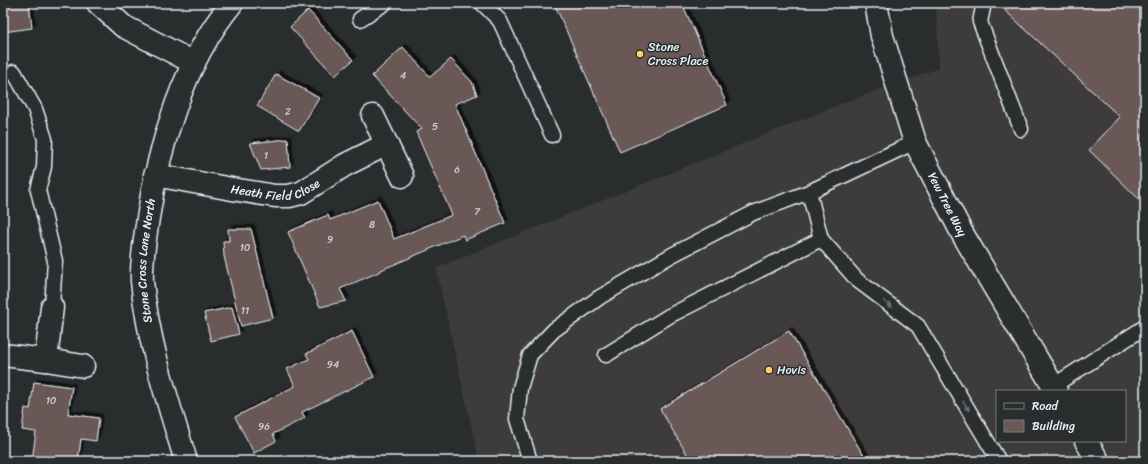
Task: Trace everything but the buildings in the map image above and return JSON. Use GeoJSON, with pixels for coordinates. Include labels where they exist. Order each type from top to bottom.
{"type":"FeatureCollection","features":[{"type":"Feature","properties":{"kind":"street"},"geometry":{"type":"LineString","coordinates":[[98,3],[123,26],[194,63]]}},
{"type":"Feature","properties":{"kind":"street","name":"Stone Cross Lane North"},"geometry":{"type":"LineString","coordinates":[[186,461],[147,317],[142,280],[144,247],[155,175],[171,120],[194,63],[232,3]]}},
{"type":"Feature","properties":{"kind":"street","name":"Yew Tree Way"},"geometry":{"type":"LineString","coordinates":[[876,3],[882,36],[915,142],[962,233],[1054,388]]}},
{"type":"Feature","properties":{"kind":"street"},"geometry":{"type":"LineString","coordinates":[[373,116],[402,176]]}},
{"type":"Feature","properties":{"kind":"street","name":"Heath Field Close"},"geometry":{"type":"LineString","coordinates":[[155,175],[254,193],[289,196],[301,193],[355,159],[387,144]]}},
{"type":"Feature","properties":{"kind":"street"},"geometry":{"type":"LineString","coordinates":[[46,360],[52,307]]}},
{"type":"Feature","properties":{"kind":"street"},"geometry":{"type":"LineString","coordinates":[[3,355],[83,366]]}},
{"type":"Feature","properties":{"kind":"street"},"geometry":{"type":"LineString","coordinates":[[1087,442],[1098,461]]}},
{"type":"Feature","properties":{"kind":"lane"},"geometry":{"type":"LineString","coordinates":[[360,19],[385,3]]}},
{"type":"Feature","properties":{"kind":"lane"},"geometry":{"type":"LineString","coordinates":[[482,3],[500,21],[552,135]]}},
{"type":"Feature","properties":{"kind":"lane"},"geometry":{"type":"LineString","coordinates":[[984,3],[980,22],[1021,129]]}},
{"type":"Feature","properties":{"kind":"lane"},"geometry":{"type":"LineString","coordinates":[[14,72],[35,109],[45,139],[44,167],[38,190],[55,261],[52,307]]}},
{"type":"Feature","properties":{"kind":"lane"},"geometry":{"type":"LineString","coordinates":[[530,461],[517,419],[520,388],[530,355],[554,330],[600,297],[672,255],[753,213],[809,192],[915,142]]}},
{"type":"Feature","properties":{"kind":"lane"},"geometry":{"type":"LineString","coordinates":[[809,192],[821,239],[857,280],[918,326],[999,461]]}},
{"type":"Feature","properties":{"kind":"lane"},"geometry":{"type":"LineString","coordinates":[[606,355],[669,316],[821,239]]}},
{"type":"Feature","properties":{"kind":"lane"},"geometry":{"type":"LineString","coordinates":[[1054,388],[1145,327]]}},
{"type":"Feature","properties":{"kind":"shaded area"},"geometry":{"type":"Polygon","coordinates":[[[936,3],[1145,3],[1145,461],[479,461],[436,268],[848,101],[939,68],[936,3]]]}},
{"type":"Feature","properties":{"kind":"place","name":"Stone Cross Place"},"geometry":{"type":"Point","coordinates":[640,54]}},
{"type":"Feature","properties":{"kind":"place","name":"Hovis"},"geometry":{"type":"Point","coordinates":[769,370]}}]}
